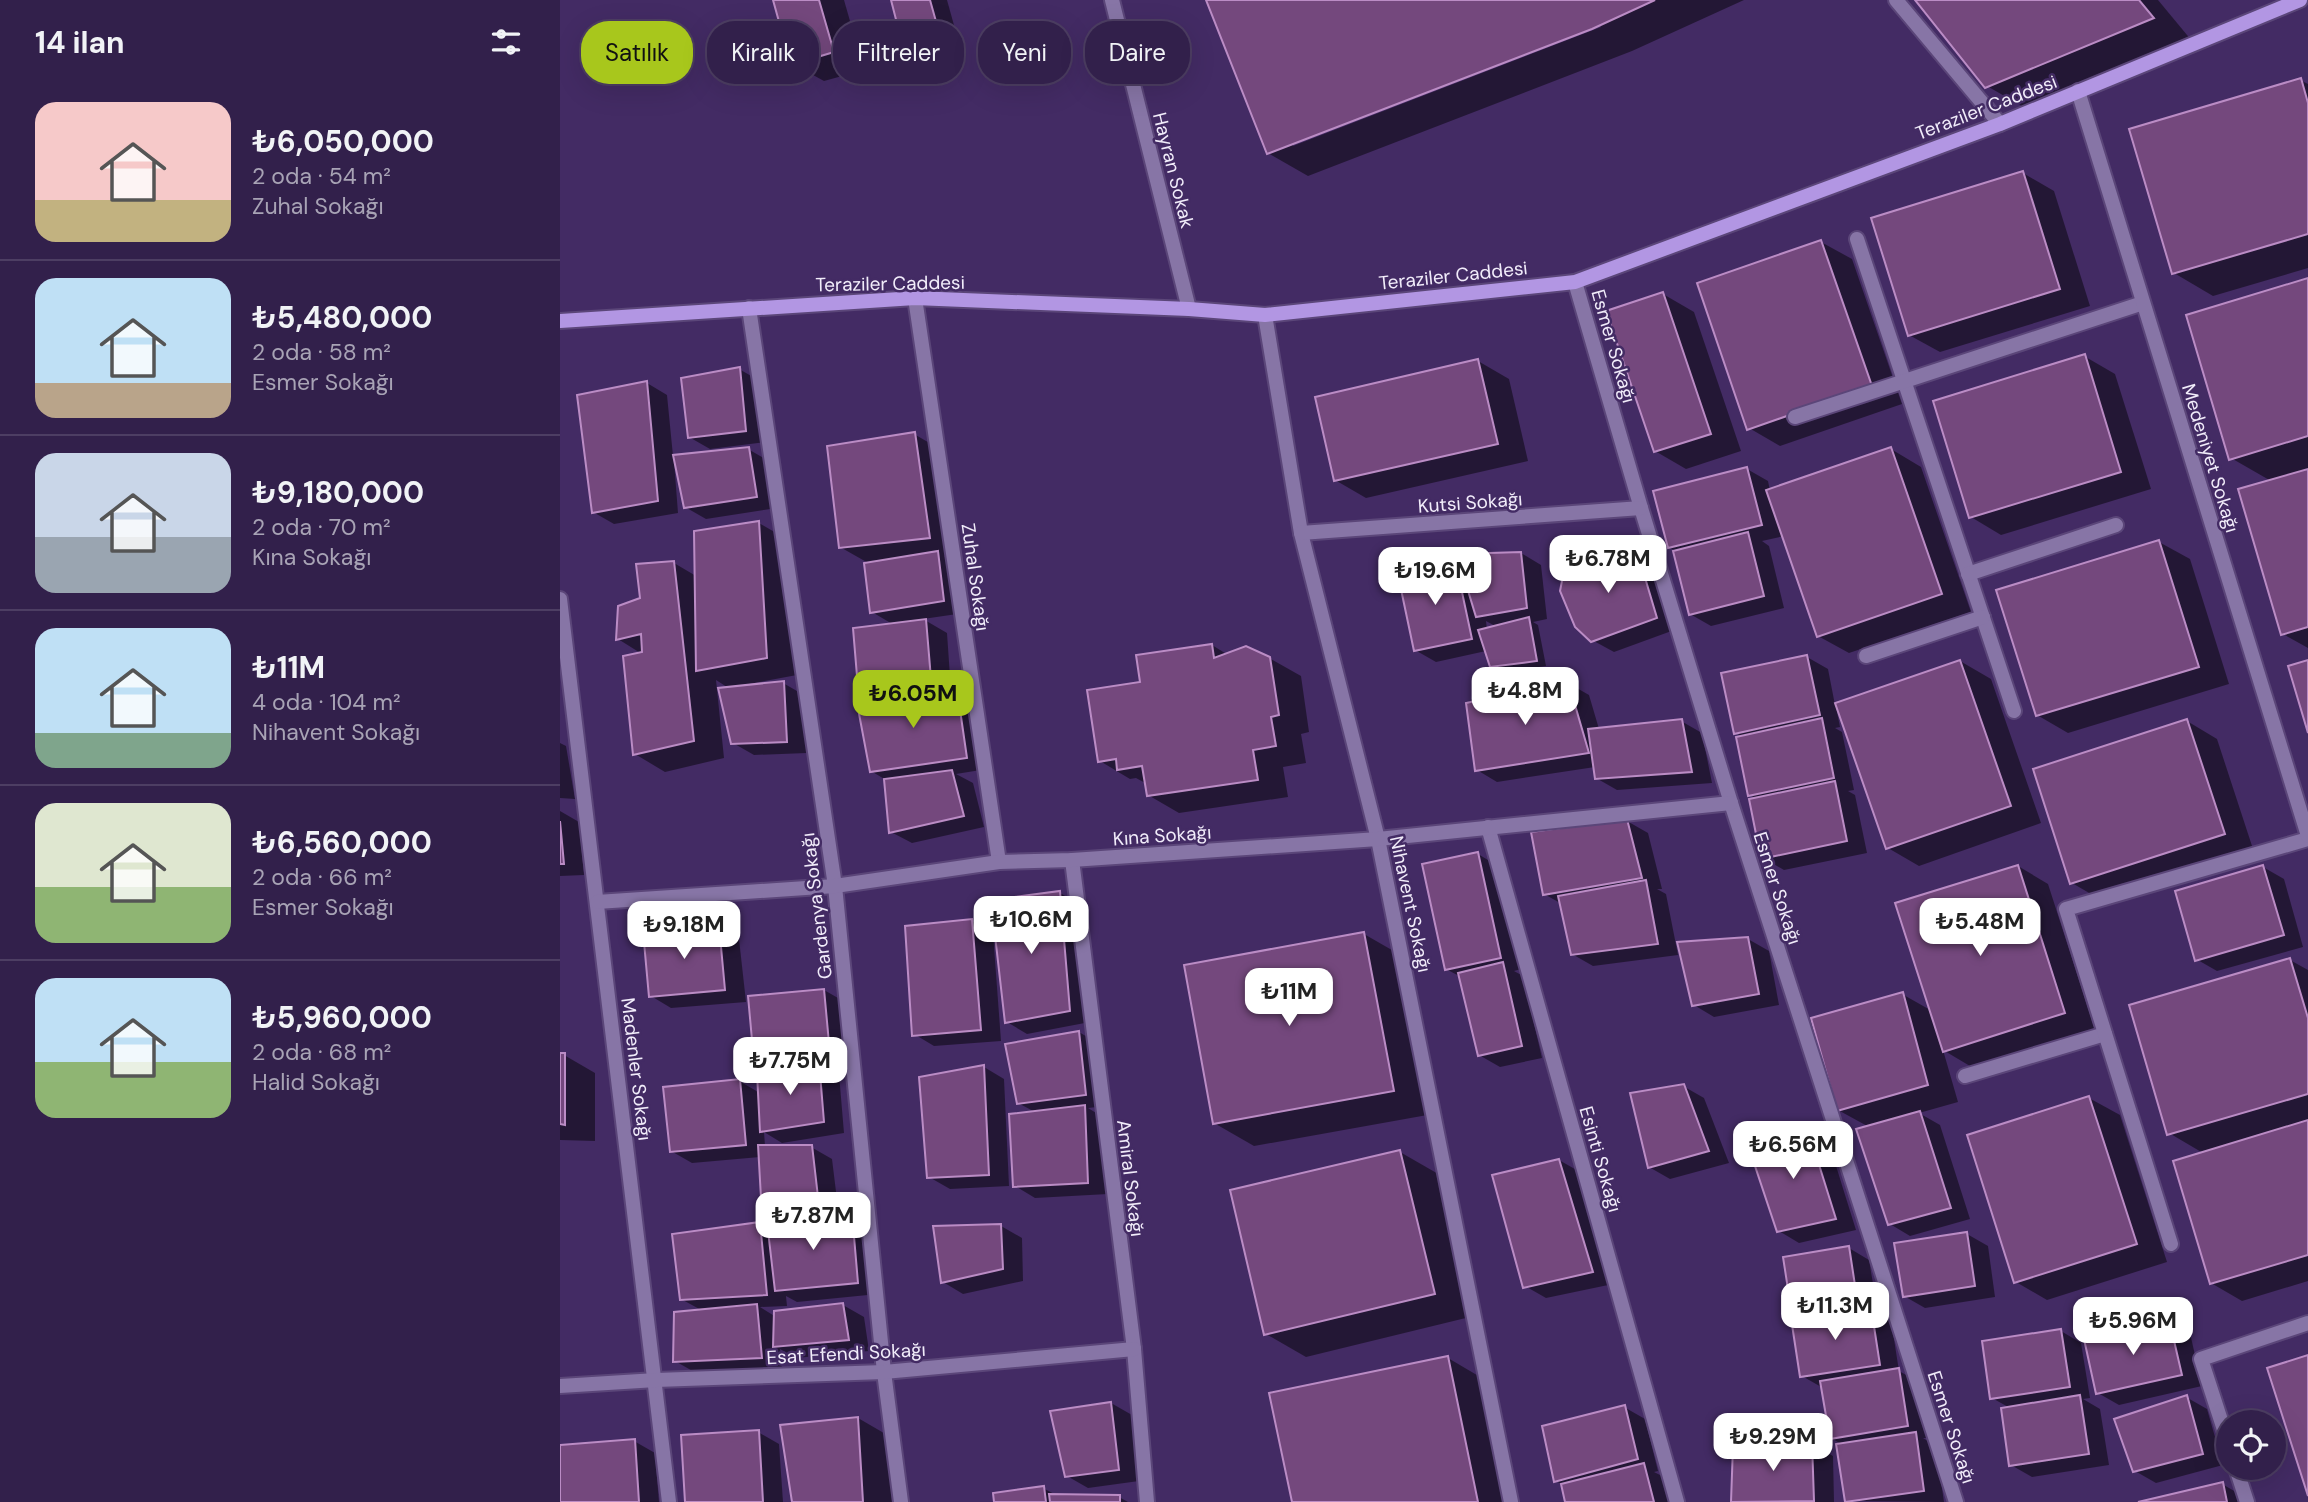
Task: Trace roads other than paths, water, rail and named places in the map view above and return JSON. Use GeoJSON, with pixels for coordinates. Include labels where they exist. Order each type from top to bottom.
{"type":"FeatureCollection","features":[{"type":"Feature","properties":{"kind":"main road","name":"Teraziler Caddesi"},"geometry":{"type":"LineString","coordinates":[[560,321],[915,298],[1189,309],[1265,315],[1575,282],[2000,124],[2300,0]]}},
{"type":"Feature","properties":{"kind":"street","name":"Hayran Sokak"},"geometry":{"type":"LineString","coordinates":[[1112,0],[1189,309]]}},
{"type":"Feature","properties":{"kind":"street"},"geometry":{"type":"LineString","coordinates":[[1896,0],[2000,124]]}},
{"type":"Feature","properties":{"kind":"street","name":"Medeniyet Sokağı"},"geometry":{"type":"LineString","coordinates":[[2078,92],[2308,838]]}},
{"type":"Feature","properties":{"kind":"street"},"geometry":{"type":"LineString","coordinates":[[1857,239],[2014,711]]}},
{"type":"Feature","properties":{"kind":"street","name":"Esmer Sokağı"},"geometry":{"type":"LineString","coordinates":[[1575,282],[1731,803],[1956,1502]]}},
{"type":"Feature","properties":{"kind":"street","name":"Zuhal Sokağı"},"geometry":{"type":"LineString","coordinates":[[915,298],[999,862]]}},
{"type":"Feature","properties":{"kind":"street"},"geometry":{"type":"LineString","coordinates":[[1795,417],[2143,303]]}},
{"type":"Feature","properties":{"kind":"street","name":"Gardenya Sokağı"},"geometry":{"type":"LineString","coordinates":[[749,308],[835,886],[884,1372],[901,1502]]}},
{"type":"Feature","properties":{"kind":"street","name":"Nihavent Sokağı"},"geometry":{"type":"LineString","coordinates":[[1265,315],[1301,533],[1378,839],[1511,1502]]}},
{"type":"Feature","properties":{"kind":"street","name":"Kutsi Sokağı"},"geometry":{"type":"LineString","coordinates":[[1301,533],[1641,508]]}},
{"type":"Feature","properties":{"kind":"street"},"geometry":{"type":"LineString","coordinates":[[1968,574],[2116,525]]}},
{"type":"Feature","properties":{"kind":"street","name":"Madenler Sokağı"},"geometry":{"type":"LineString","coordinates":[[560,599],[669,1502]]}},
{"type":"Feature","properties":{"kind":"street"},"geometry":{"type":"LineString","coordinates":[[1866,656],[1983,617]]}},
{"type":"Feature","properties":{"kind":"street","name":"Kına Sokağı"},"geometry":{"type":"LineString","coordinates":[[597,902],[835,886],[999,862],[1072,860],[1378,839],[1731,803]]}},
{"type":"Feature","properties":{"kind":"street","name":"Esinti Sokağı"},"geometry":{"type":"LineString","coordinates":[[1488,827],[1677,1502]]}},
{"type":"Feature","properties":{"kind":"street"},"geometry":{"type":"LineString","coordinates":[[2171,1244],[2066,909],[2308,838]]}},
{"type":"Feature","properties":{"kind":"street","name":"Amiral Sokağı"},"geometry":{"type":"LineString","coordinates":[[1072,860],[1134,1349],[1147,1502]]}},
{"type":"Feature","properties":{"kind":"street"},"geometry":{"type":"LineString","coordinates":[[1965,1076],[2105,1034]]}},
{"type":"Feature","properties":{"kind":"street"},"geometry":{"type":"LineString","coordinates":[[2218,1410],[2201,1359],[2308,1323]]}},
{"type":"Feature","properties":{"kind":"street","name":"Esat Efendi Sokağı"},"geometry":{"type":"LineString","coordinates":[[560,1386],[884,1372],[1134,1349]]}},
{"type":"Feature","properties":{"kind":"street"},"geometry":{"type":"LineString","coordinates":[[2240,1480],[2247,1502]]}}]}
